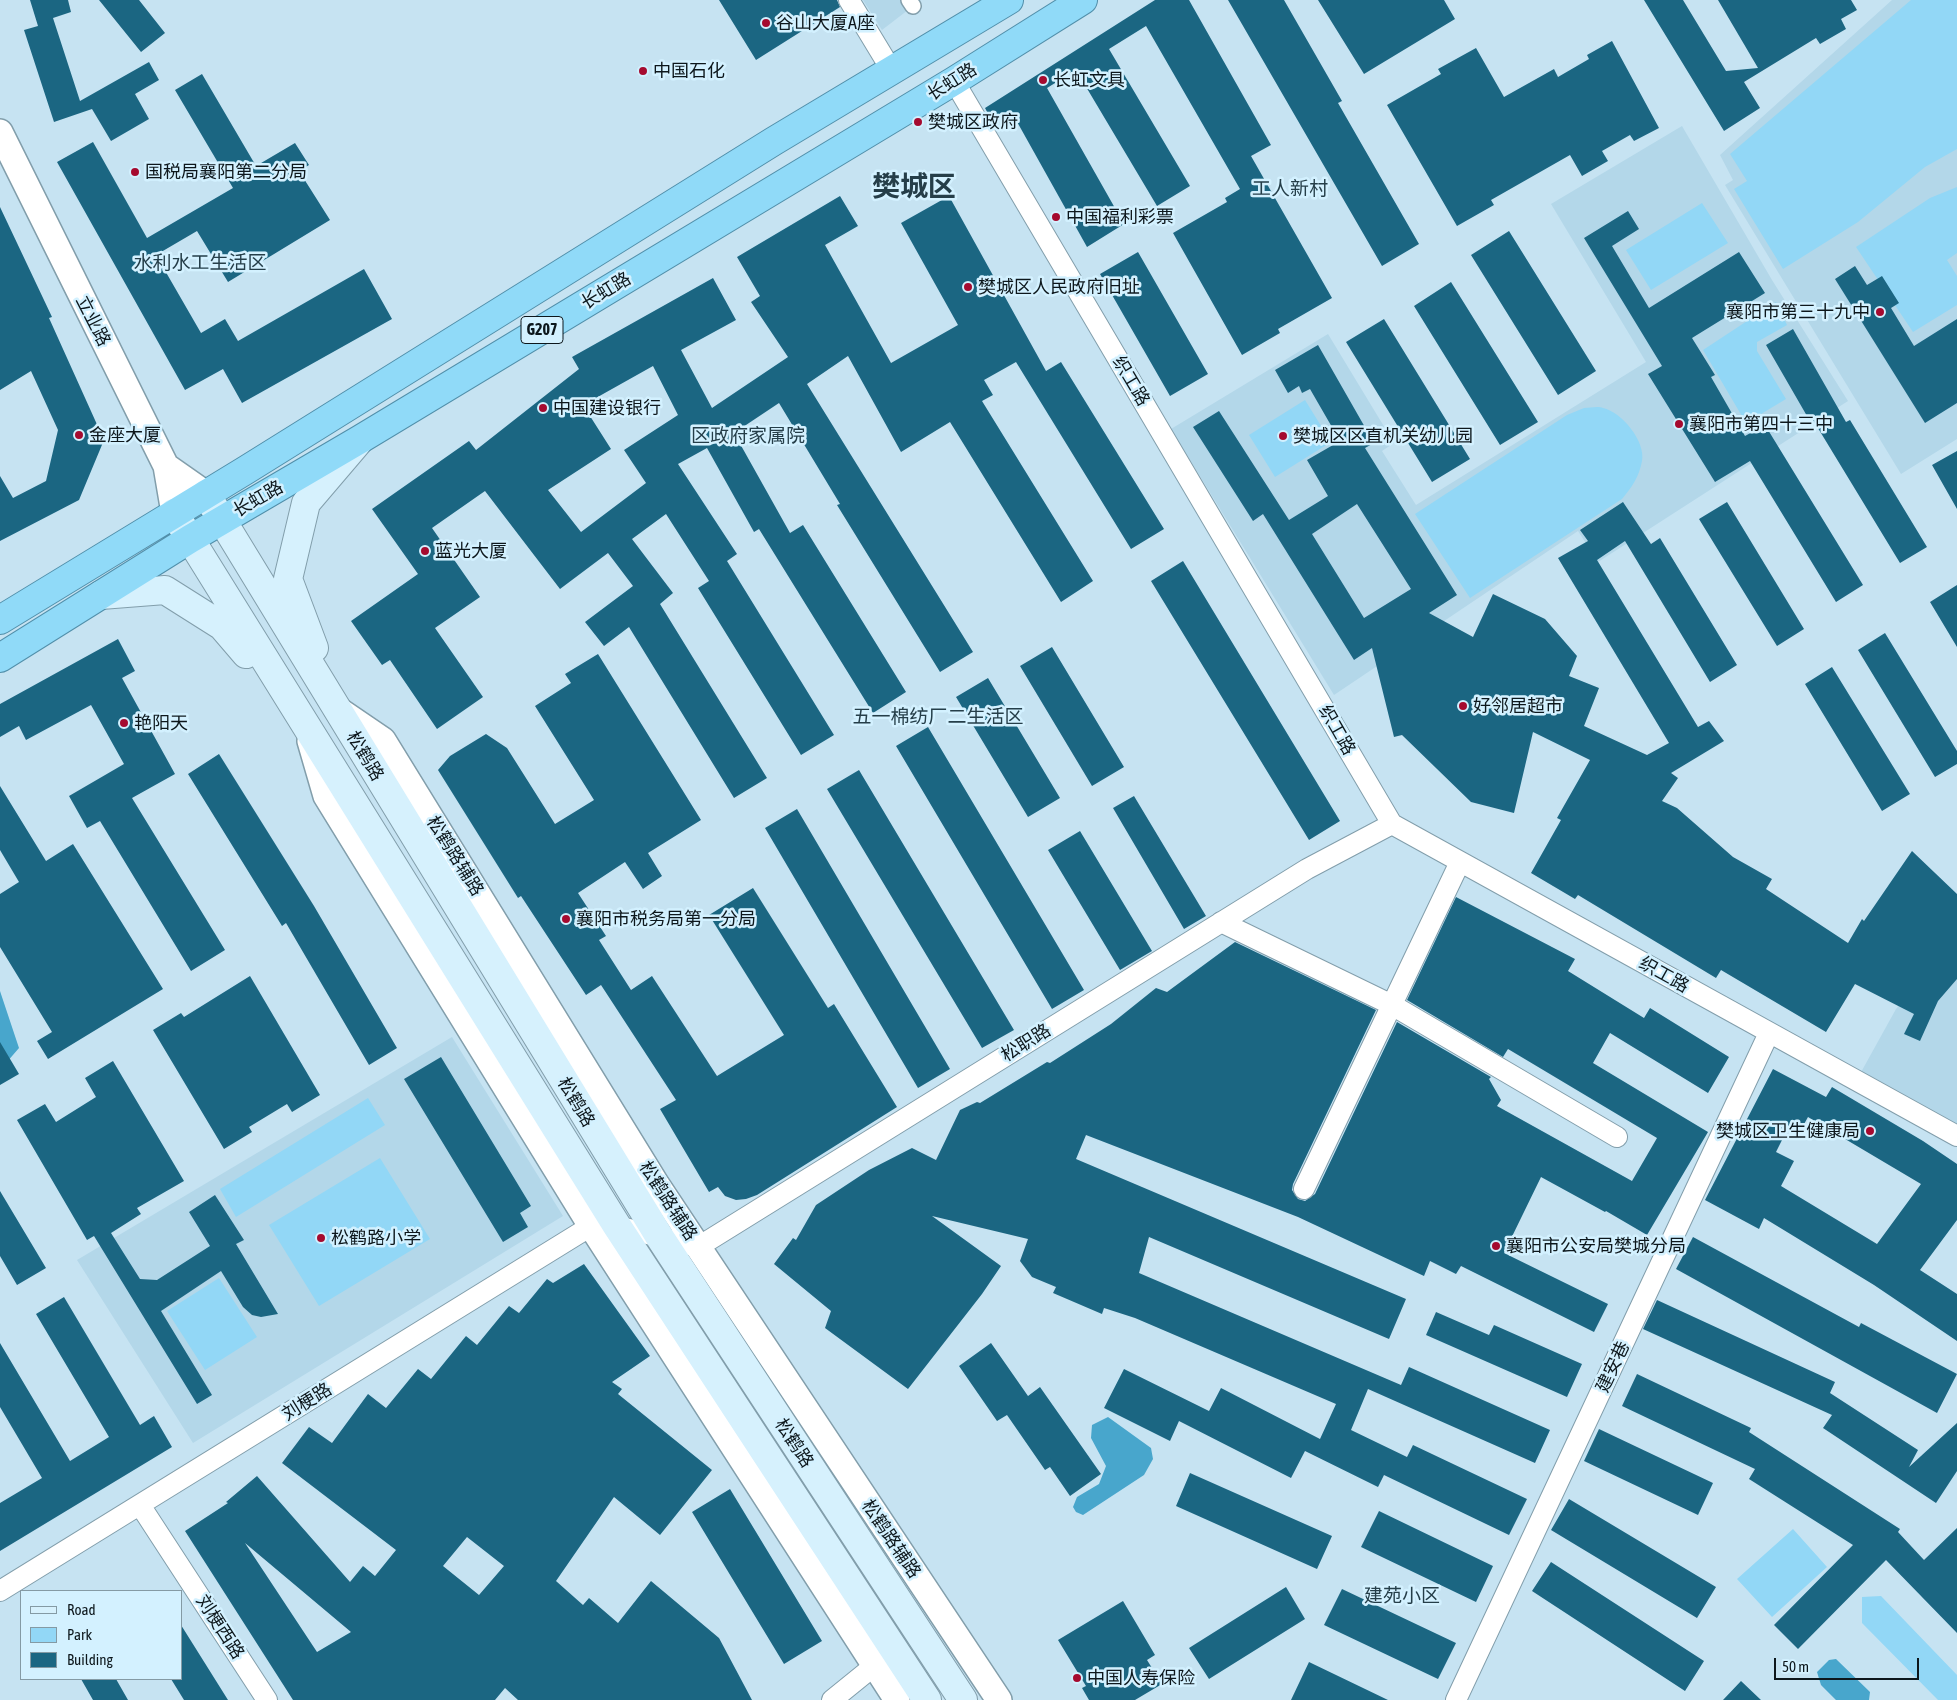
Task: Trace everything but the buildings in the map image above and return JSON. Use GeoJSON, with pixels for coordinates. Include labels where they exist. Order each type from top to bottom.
{"type":"FeatureCollection","features":[{"type":"Feature","properties":{"kind":"highway","name":"长虹路"},"geometry":{"type":"LineString","coordinates":[[0,620],[774,141],[1009,0]]}},
{"type":"Feature","properties":{"kind":"highway","name":"长虹路"},"geometry":{"type":"LineString","coordinates":[[0,658],[190,539],[359,440],[954,81],[1082,0]]}},
{"type":"Feature","properties":{"kind":"main road"},"geometry":{"type":"LineString","coordinates":[[336,708],[288,579],[306,503],[359,440]]}},
{"type":"Feature","properties":{"kind":"main road","name":"松鹤路"},"geometry":{"type":"LineString","coordinates":[[206,494],[659,1236],[963,1700]]}},
{"type":"Feature","properties":{"kind":"main road","name":"松鹤路"},"geometry":{"type":"LineString","coordinates":[[174,513],[305,724],[485,1034],[604,1226],[885,1659],[927,1700]]}},
{"type":"Feature","properties":{"kind":"main road"},"geometry":{"type":"LineString","coordinates":[[101,596],[165,590],[222,626],[305,724]]}},
{"type":"Feature","properties":{"kind":"street"},"geometry":{"type":"LineString","coordinates":[[849,0],[892,71]]}},
{"type":"Feature","properties":{"kind":"street","name":"织工路"},"geometry":{"type":"LineString","coordinates":[[954,81],[1392,824],[1957,1136]]}},
{"type":"Feature","properties":{"kind":"street","name":"立业路"},"geometry":{"type":"LineString","coordinates":[[0,132],[166,466],[174,513]]}},
{"type":"Feature","properties":{"kind":"street"},"geometry":{"type":"LineString","coordinates":[[166,466],[206,494]]}},
{"type":"Feature","properties":{"kind":"street","name":"松鹤路辅路"},"geometry":{"type":"LineString","coordinates":[[336,708],[383,740],[658,1186],[998,1700]]}},
{"type":"Feature","properties":{"kind":"street","name":"松职路"},"geometry":{"type":"LineString","coordinates":[[698,1247],[1306,870],[1392,824]]}},
{"type":"Feature","properties":{"kind":"street"},"geometry":{"type":"LineString","coordinates":[[1304,1189],[1460,862]]}},
{"type":"Feature","properties":{"kind":"street"},"geometry":{"type":"LineString","coordinates":[[1221,922],[1392,1005],[1617,1137]]}},
{"type":"Feature","properties":{"kind":"street","name":"建安巷"},"geometry":{"type":"LineString","coordinates":[[1456,1700],[1769,1033]]}},
{"type":"Feature","properties":{"kind":"street"},"geometry":{"type":"LineString","coordinates":[[604,1226],[659,1236],[698,1247]]}},
{"type":"Feature","properties":{"kind":"street","name":"刘梗路"},"geometry":{"type":"LineString","coordinates":[[0,1591],[604,1226]]}},
{"type":"Feature","properties":{"kind":"street","name":"刘梗西路"},"geometry":{"type":"LineString","coordinates":[[140,1505],[267,1700]]}},
{"type":"Feature","properties":{"kind":"street"},"geometry":{"type":"LineString","coordinates":[[846,1523],[870,1506]]}},
{"type":"Feature","properties":{"kind":"street"},"geometry":{"type":"LineString","coordinates":[[922,1639],[947,1622]]}},
{"type":"Feature","properties":{"kind":"street"},"geometry":{"type":"LineString","coordinates":[[832,1700],[885,1659],[896,1700]]}},
{"type":"Feature","properties":{"kind":"shaded area"},"geometry":{"type":"Polygon","coordinates":[[[863,0],[921,0],[882,30],[863,0]]]}},
{"type":"Feature","properties":{"kind":"shaded area","name":"襄阳市第三十九中"},"geometry":{"type":"Polygon","coordinates":[[[1892,0],[1957,0],[1957,439],[1901,474],[1725,185],[1733,180],[1720,155],[1892,0]]]}},
{"type":"Feature","properties":{"kind":"shaded area","name":"襄阳市第四十三中"},"geometry":{"type":"Polygon","coordinates":[[[1682,126],[1772,280],[1848,401],[1598,562],[1578,531],[1334,695],[1171,429],[1328,334],[1394,443],[1382,451],[1416,505],[1646,362],[1551,204],[1682,126]]]}},
{"type":"Feature","properties":{"kind":"shaded area"},"geometry":{"type":"Polygon","coordinates":[[[1957,934],[1957,1129],[1860,1074],[1896,1009],[1957,934]]]}},
{"type":"Feature","properties":{"kind":"shaded area"},"geometry":{"type":"Polygon","coordinates":[[[0,991],[19,1048],[0,1070],[0,991]]]}},
{"type":"Feature","properties":{"kind":"shaded area","name":"松鹤路小学"},"geometry":{"type":"Polygon","coordinates":[[[452,1037],[563,1216],[193,1443],[77,1260],[452,1037]]]}},
{"type":"Feature","properties":{"kind":"shaded area"},"geometry":{"type":"Polygon","coordinates":[[[1108,1417],[1151,1448],[1153,1459],[1144,1475],[1083,1515],[1076,1512],[1073,1507],[1077,1497],[1099,1484],[1106,1466],[1091,1438],[1092,1425],[1108,1417]]]}},
{"type":"Feature","properties":{"kind":"shaded area"},"geometry":{"type":"Polygon","coordinates":[[[1836,1659],[1870,1692],[1869,1700],[1836,1700],[1821,1685],[1817,1672],[1829,1660],[1836,1659]]]}},
{"type":"Feature","properties":{"kind":"green space"},"geometry":{"type":"Polygon","coordinates":[[[1911,0],[1957,0],[1957,149],[1925,167],[1858,222],[1783,269],[1734,189],[1747,181],[1730,154],[1911,0]]]}},
{"type":"Feature","properties":{"kind":"green space"},"geometry":{"type":"Polygon","coordinates":[[[1957,187],[1957,253],[1947,260],[1957,276],[1957,305],[1913,332],[1856,247],[1930,198],[1957,187]]]}},
{"type":"Feature","properties":{"kind":"green space"},"geometry":{"type":"Polygon","coordinates":[[[1702,203],[1728,243],[1651,290],[1626,250],[1702,203]]]}},
{"type":"Feature","properties":{"kind":"green space"},"geometry":{"type":"Polygon","coordinates":[[[1776,302],[1787,325],[1757,342],[1757,351],[1786,399],[1746,423],[1703,350],[1776,302]]]}},
{"type":"Feature","properties":{"kind":"green space"},"geometry":{"type":"Polygon","coordinates":[[[1305,400],[1331,442],[1275,477],[1249,435],[1305,400]]]}},
{"type":"Feature","properties":{"kind":"green space"},"geometry":{"type":"Polygon","coordinates":[[[1599,407],[1610,411],[1618,415],[1631,429],[1640,445],[1642,453],[1641,467],[1635,482],[1622,499],[1470,598],[1415,514],[1567,415],[1584,408],[1599,407]]]}},
{"type":"Feature","properties":{"kind":"green space"},"geometry":{"type":"Polygon","coordinates":[[[368,1098],[385,1125],[236,1217],[220,1189],[368,1098]]]}},
{"type":"Feature","properties":{"kind":"green space"},"geometry":{"type":"Polygon","coordinates":[[[380,1158],[430,1239],[319,1306],[269,1225],[380,1158]]]}},
{"type":"Feature","properties":{"kind":"green space"},"geometry":{"type":"Polygon","coordinates":[[[219,1278],[257,1337],[205,1370],[167,1311],[219,1278]]]}},
{"type":"Feature","properties":{"kind":"green space"},"geometry":{"type":"Polygon","coordinates":[[[1793,1529],[1827,1567],[1772,1617],[1737,1579],[1793,1529]]]}},
{"type":"Feature","properties":{"kind":"green space"},"geometry":{"type":"Polygon","coordinates":[[[1881,1596],[1957,1675],[1957,1700],[1938,1700],[1862,1623],[1862,1597],[1881,1596]]]}},
{"type":"Feature","properties":{"kind":"place","name":"谷山大厦A座"},"geometry":{"type":"Point","coordinates":[766,23]}},
{"type":"Feature","properties":{"kind":"place","name":"中国石化"},"geometry":{"type":"Point","coordinates":[643,71]}},
{"type":"Feature","properties":{"kind":"place","name":"长虹文具"},"geometry":{"type":"Point","coordinates":[1043,80]}},
{"type":"Feature","properties":{"kind":"place","name":"樊城区政府"},"geometry":{"type":"Point","coordinates":[918,122]}},
{"type":"Feature","properties":{"kind":"place","name":"国税局襄阳第二分局"},"geometry":{"type":"Point","coordinates":[135,172]}},
{"type":"Feature","properties":{"kind":"place","name":"中国福利彩票"},"geometry":{"type":"Point","coordinates":[1056,217]}},
{"type":"Feature","properties":{"kind":"place","name":"樊城区人民政府旧址"},"geometry":{"type":"Point","coordinates":[968,287]}},
{"type":"Feature","properties":{"kind":"place","name":"襄阳市第三十九中"},"geometry":{"type":"Point","coordinates":[1880,312]}},
{"type":"Feature","properties":{"kind":"place","name":"中国建设银行"},"geometry":{"type":"Point","coordinates":[543,408]}},
{"type":"Feature","properties":{"kind":"place","name":"襄阳市第四十三中"},"geometry":{"type":"Point","coordinates":[1679,424]}},
{"type":"Feature","properties":{"kind":"place","name":"金座大厦"},"geometry":{"type":"Point","coordinates":[79,435]}},
{"type":"Feature","properties":{"kind":"place","name":"樊城区区直机关幼儿园"},"geometry":{"type":"Point","coordinates":[1283,436]}},
{"type":"Feature","properties":{"kind":"place","name":"蓝光大厦"},"geometry":{"type":"Point","coordinates":[425,551]}},
{"type":"Feature","properties":{"kind":"place","name":"好邻居超市"},"geometry":{"type":"Point","coordinates":[1463,706]}},
{"type":"Feature","properties":{"kind":"place","name":"艳阳天"},"geometry":{"type":"Point","coordinates":[124,723]}},
{"type":"Feature","properties":{"kind":"place","name":"襄阳市税务局第一分局"},"geometry":{"type":"Point","coordinates":[566,919]}},
{"type":"Feature","properties":{"kind":"place","name":"樊城区卫生健康局"},"geometry":{"type":"Point","coordinates":[1870,1131]}},
{"type":"Feature","properties":{"kind":"place","name":"松鹤路小学"},"geometry":{"type":"Point","coordinates":[321,1238]}},
{"type":"Feature","properties":{"kind":"place","name":"襄阳市公安局樊城分局"},"geometry":{"type":"Point","coordinates":[1496,1246]}},
{"type":"Feature","properties":{"kind":"place","name":"中国人寿保险"},"geometry":{"type":"Point","coordinates":[1077,1678]}},
{"type":"Feature","properties":{"kind":"district","name":"樊城区"},"geometry":{"type":"Point","coordinates":[914,187]}},
{"type":"Feature","properties":{"kind":"district","name":"工人新村"},"geometry":{"type":"Point","coordinates":[1290,189]}},
{"type":"Feature","properties":{"kind":"district","name":"水利水工生活区"},"geometry":{"type":"Point","coordinates":[200,263]}},
{"type":"Feature","properties":{"kind":"district","name":"区政府家属院"},"geometry":{"type":"Point","coordinates":[748,436]}},
{"type":"Feature","properties":{"kind":"district","name":"五一棉纺厂二生活区"},"geometry":{"type":"Point","coordinates":[938,717]}},
{"type":"Feature","properties":{"kind":"district","name":"建苑小区"},"geometry":{"type":"Point","coordinates":[1402,1596]}}]}
